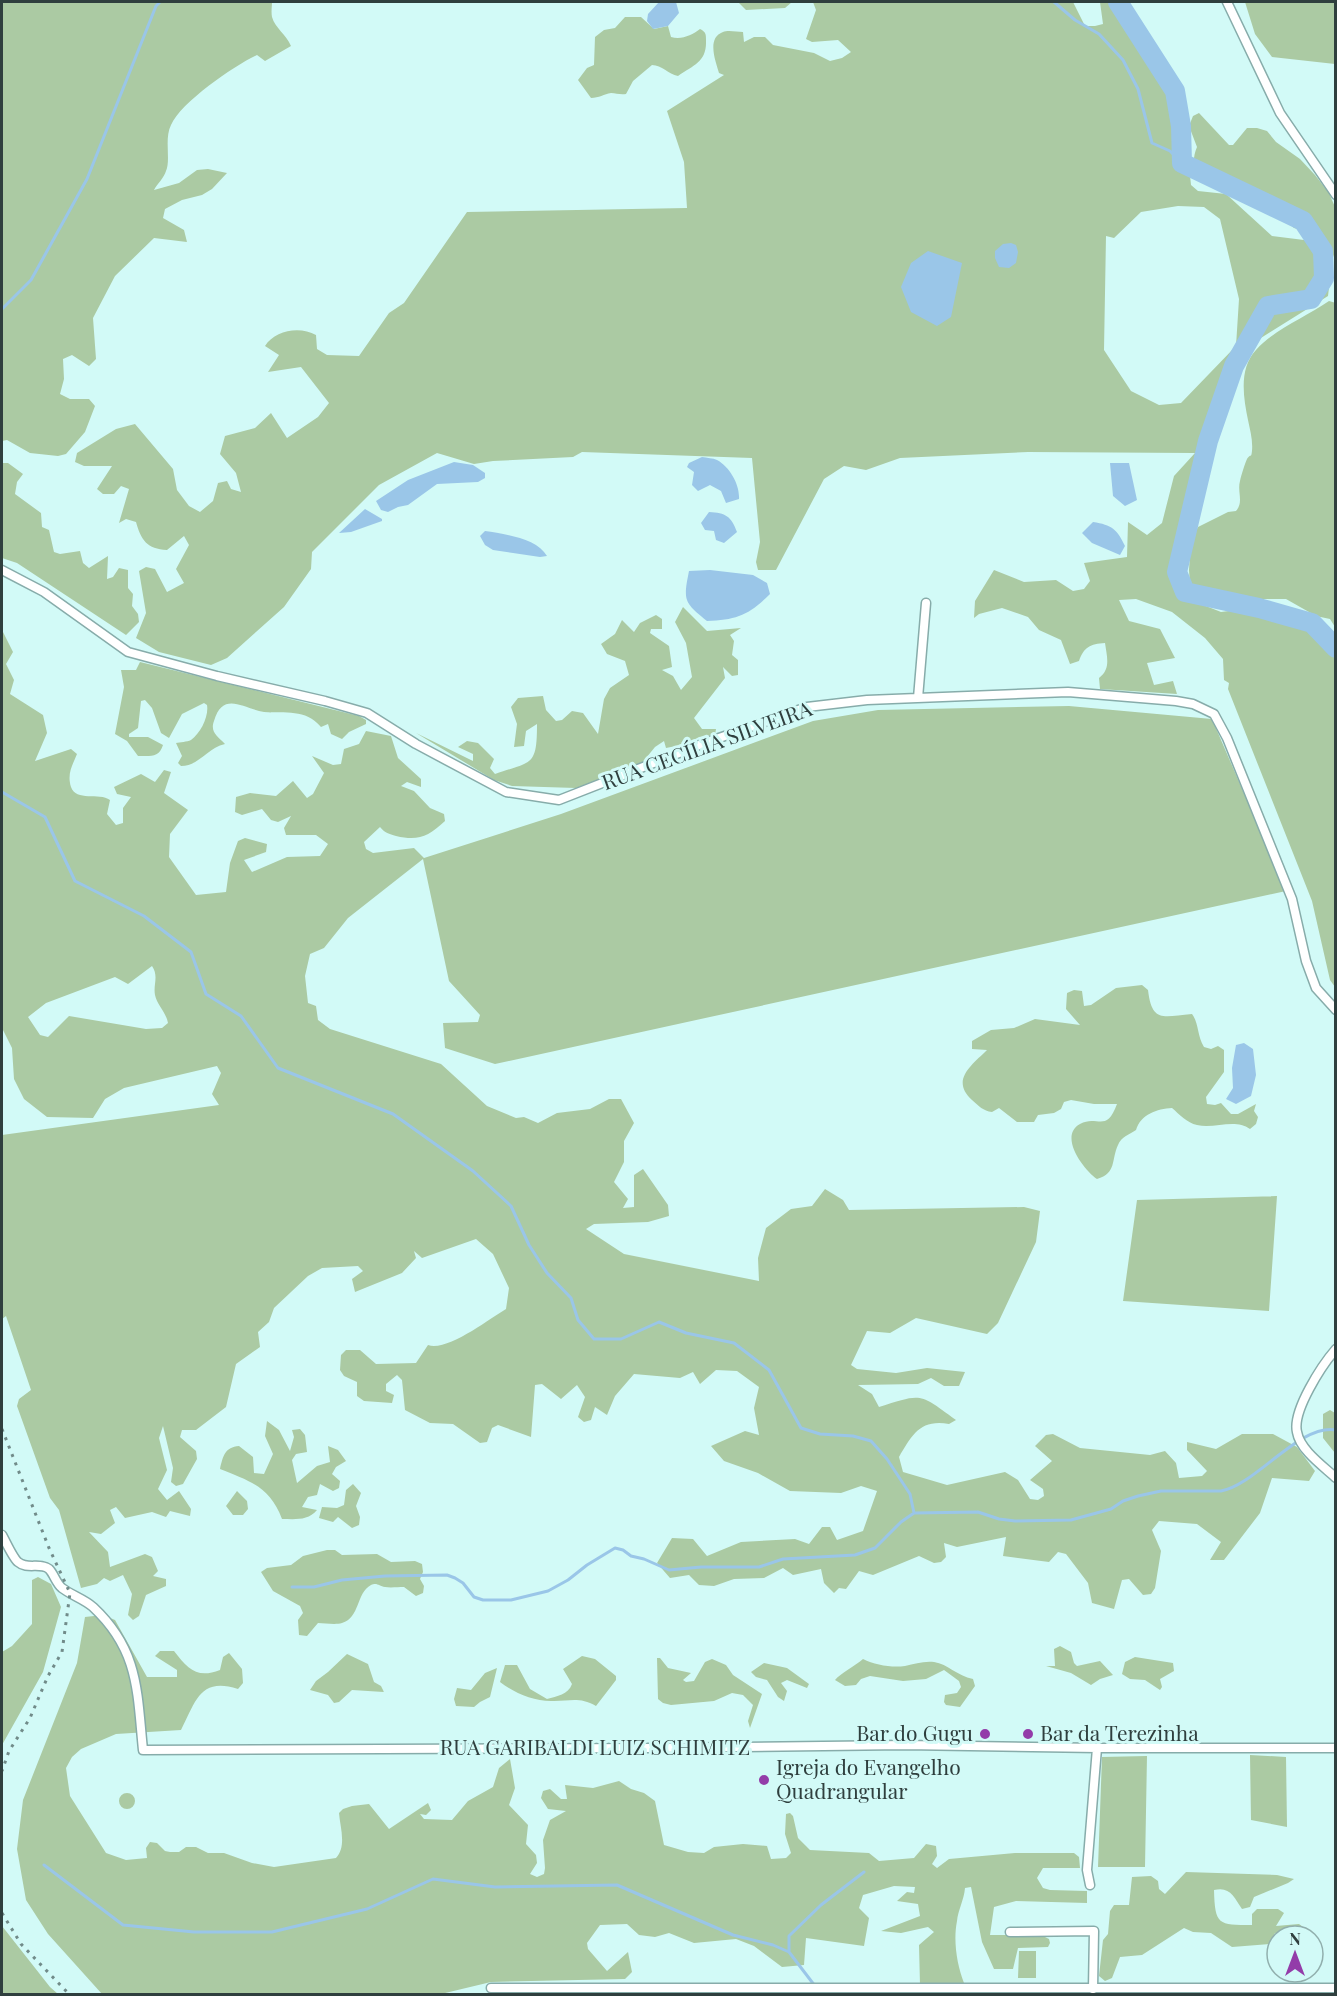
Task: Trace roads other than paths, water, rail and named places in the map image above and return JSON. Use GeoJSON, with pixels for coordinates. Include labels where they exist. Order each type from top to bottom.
{"type":"FeatureCollection","features":[{"type":"Feature","properties":{"kind":"street"},"geometry":{"type":"LineString","coordinates":[[1227,2],[1280,113],[1335,195]]}},
{"type":"Feature","properties":{"kind":"street","name":"RUA CECÍLIA SILVEIRA"},"geometry":{"type":"LineString","coordinates":[[2,570],[44,592],[128,652],[217,676],[325,700],[367,713],[416,744],[506,792],[559,800],[702,744],[807,707],[867,700],[1068,692],[1193,704],[1214,714],[1227,738],[1292,899],[1306,961],[1316,987],[1335,1010]]}},
{"type":"Feature","properties":{"kind":"street"},"geometry":{"type":"LineString","coordinates":[[918,698],[926,603]]}},
{"type":"Feature","properties":{"kind":"street"},"geometry":{"type":"LineString","coordinates":[[1335,1349],[1300,1405],[1296,1432],[1305,1449],[1335,1478]]}},
{"type":"Feature","properties":{"kind":"street","name":"RUA GARIBALDI LUIZ SCHIMITZ"},"geometry":{"type":"LineString","coordinates":[[2,1535],[17,1562],[28,1567],[41,1566],[48,1569],[60,1586],[91,1605],[121,1640],[137,1682],[142,1750],[905,1745],[1335,1748]]}},
{"type":"Feature","properties":{"kind":"street"},"geometry":{"type":"LineString","coordinates":[[1090,1886],[1087,1870],[1096,1748]]}},
{"type":"Feature","properties":{"kind":"street"},"geometry":{"type":"LineString","coordinates":[[1010,1932],[1094,1931],[1094,1989]]}},
{"type":"Feature","properties":{"kind":"street"},"geometry":{"type":"LineString","coordinates":[[491,1988],[1335,1988]]}},
{"type":"Feature","properties":{"kind":"water"},"geometry":{"type":"Polygon","coordinates":[[[659,2],[676,2],[679,13],[668,26],[653,29],[647,21],[648,14],[659,2]]]}},
{"type":"Feature","properties":{"kind":"water"},"geometry":{"type":"Polygon","coordinates":[[[1003,244],[1016,245],[1018,252],[1016,263],[1009,268],[999,267],[995,251],[1003,244]]]}},
{"type":"Feature","properties":{"kind":"water"},"geometry":{"type":"Polygon","coordinates":[[[928,251],[962,263],[951,317],[937,326],[911,312],[901,287],[911,263],[928,251]]]}},
{"type":"Feature","properties":{"kind":"water"},"geometry":{"type":"Polygon","coordinates":[[[702,457],[717,460],[726,467],[736,482],[739,499],[726,503],[721,491],[710,485],[698,491],[692,485],[694,472],[687,467],[689,463],[702,457]]]}},
{"type":"Feature","properties":{"kind":"water"},"geometry":{"type":"Polygon","coordinates":[[[454,462],[473,465],[485,473],[485,478],[478,482],[437,484],[408,505],[388,512],[381,510],[376,501],[408,480],[454,462]]]}},
{"type":"Feature","properties":{"kind":"water"},"geometry":{"type":"Polygon","coordinates":[[[1110,463],[1129,463],[1137,500],[1125,506],[1113,496],[1110,463]]]}},
{"type":"Feature","properties":{"kind":"water"},"geometry":{"type":"Polygon","coordinates":[[[365,509],[382,521],[351,532],[339,533],[365,509]]]}},
{"type":"Feature","properties":{"kind":"water"},"geometry":{"type":"Polygon","coordinates":[[[709,512],[727,516],[735,527],[737,532],[724,543],[716,540],[714,531],[705,530],[701,523],[709,512]]]}},
{"type":"Feature","properties":{"kind":"water"},"geometry":{"type":"Polygon","coordinates":[[[1093,522],[1109,526],[1116,532],[1125,546],[1120,555],[1092,543],[1082,533],[1093,522]]]}},
{"type":"Feature","properties":{"kind":"water"},"geometry":{"type":"Polygon","coordinates":[[[485,531],[528,541],[536,545],[547,556],[493,550],[485,545],[480,536],[485,531]]]}},
{"type":"Feature","properties":{"kind":"water"},"geometry":{"type":"Polygon","coordinates":[[[710,570],[753,575],[767,583],[770,594],[749,612],[735,618],[707,621],[690,605],[686,589],[689,571],[710,570]]]}},
{"type":"Feature","properties":{"kind":"water"},"geometry":{"type":"Polygon","coordinates":[[[1244,1043],[1253,1049],[1256,1075],[1251,1096],[1236,1104],[1226,1099],[1233,1088],[1232,1068],[1236,1045],[1244,1043]]]}},
{"type":"Feature","properties":{"kind":"waterway"},"geometry":{"type":"LineString","coordinates":[[2,309],[31,280],[87,179],[156,6],[160,2]]}},
{"type":"Feature","properties":{"kind":"waterway"},"geometry":{"type":"LineString","coordinates":[[1054,2],[1075,20],[1099,34],[1123,60],[1138,89],[1152,143],[1170,151],[1182,163]]}},
{"type":"Feature","properties":{"kind":"waterway"},"geometry":{"type":"LineString","coordinates":[[1118,2],[1175,91],[1181,126],[1182,163],[1303,221],[1323,251],[1324,278],[1311,299],[1268,306],[1234,366],[1208,441],[1177,572],[1185,592],[1259,608],[1312,623],[1336,648]]}},
{"type":"Feature","properties":{"kind":"waterway"},"geometry":{"type":"LineString","coordinates":[[2,792],[45,817],[75,881],[144,916],[191,952],[206,994],[241,1016],[278,1068],[393,1114],[473,1171],[511,1206],[529,1245],[547,1273],[571,1298],[578,1320],[594,1339],[621,1339],[659,1322],[686,1333],[734,1343],[769,1370],[801,1428],[820,1434],[853,1436],[871,1441],[887,1459],[910,1494],[914,1513]]}},
{"type":"Feature","properties":{"kind":"waterway"},"geometry":{"type":"LineString","coordinates":[[292,1587],[314,1587],[342,1580],[385,1576],[447,1575],[463,1583],[474,1597],[483,1600],[511,1600],[548,1591],[615,1548],[669,1570],[701,1567],[759,1567],[783,1559],[855,1555],[875,1548],[901,1522],[914,1513],[978,1512],[999,1519],[1015,1521],[1071,1520],[1111,1509],[1123,1501],[1138,1496],[1161,1491],[1221,1491],[1249,1478],[1308,1436],[1322,1430],[1336,1430]]}},
{"type":"Feature","properties":{"kind":"waterway"},"geometry":{"type":"LineString","coordinates":[[44,1865],[123,1925],[194,1932],[272,1932],[367,1909],[433,1879],[495,1887],[617,1885],[733,1935],[773,1945],[789,1952]]}},
{"type":"Feature","properties":{"kind":"waterway"},"geometry":{"type":"LineString","coordinates":[[815,1986],[789,1952],[789,1936],[821,1905],[864,1872]]}},
{"type":"Feature","properties":{"kind":"railway"},"geometry":{"type":"LineString","coordinates":[[2,1429],[49,1548],[70,1593],[62,1652],[48,1676],[30,1718],[9,1751],[2,1771]]}},
{"type":"Feature","properties":{"kind":"railway"},"geometry":{"type":"LineString","coordinates":[[2,1913],[21,1944],[69,1994]]}},
{"type":"Feature","properties":{"kind":"place","name":"Bar do Gugu"},"geometry":{"type":"Point","coordinates":[985,1734]}},
{"type":"Feature","properties":{"kind":"place","name":"Bar da Terezinha"},"geometry":{"type":"Point","coordinates":[1028,1734]}},
{"type":"Feature","properties":{"kind":"place","name":"Igreja do Evangelho Quadrangular"},"geometry":{"type":"Point","coordinates":[764,1780]}}]}
